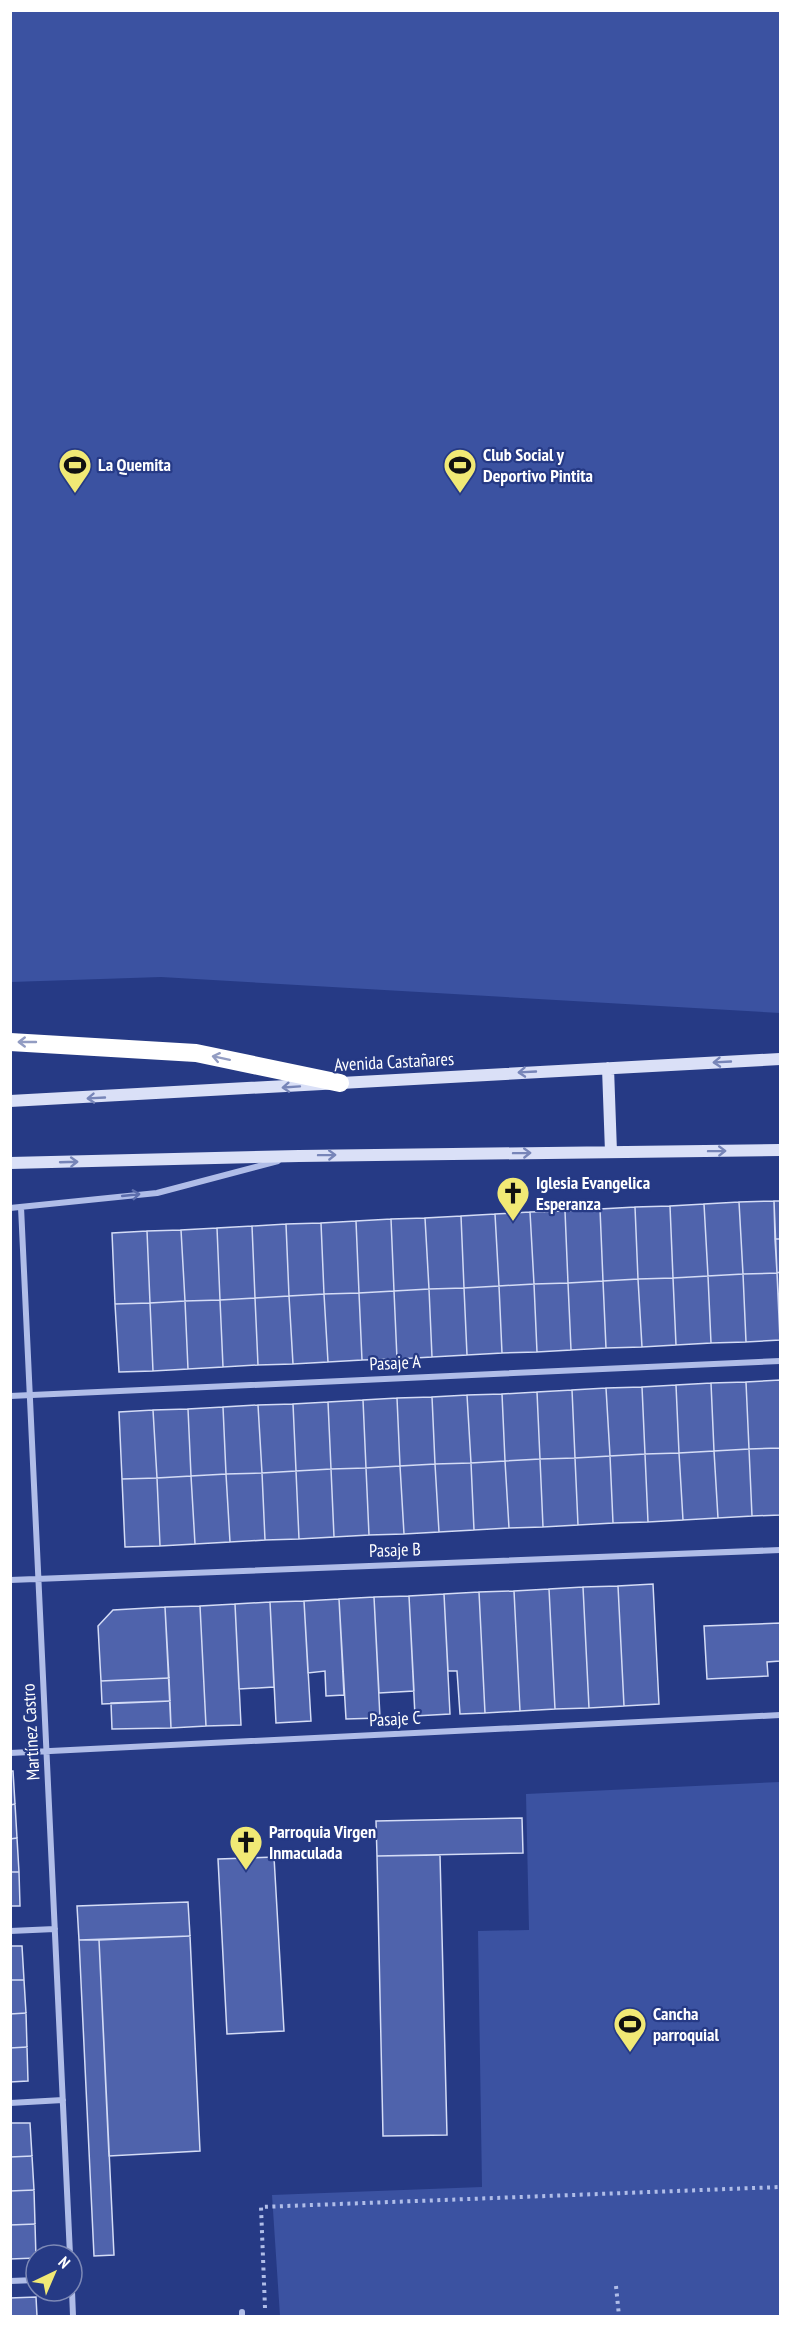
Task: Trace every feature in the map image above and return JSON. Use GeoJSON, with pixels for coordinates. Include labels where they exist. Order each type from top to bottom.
{"type":"FeatureCollection","features":[{"type":"Feature","properties":{"kind":"highway"},"geometry":{"type":"LineString","coordinates":[[10,1042],[196,1053],[340,1083]]}},
{"type":"Feature","properties":{"kind":"main road","name":"Avenida Castañares"},"geometry":{"type":"LineString","coordinates":[[10,1101],[780,1059]]}},
{"type":"Feature","properties":{"kind":"main road"},"geometry":{"type":"LineString","coordinates":[[608,1068],[611,1152]]}},
{"type":"Feature","properties":{"kind":"main road"},"geometry":{"type":"LineString","coordinates":[[10,1163],[299,1156],[780,1150]]}},
{"type":"Feature","properties":{"kind":"street"},"geometry":{"type":"LineString","coordinates":[[10,1208],[157,1193],[299,1156]]}},
{"type":"Feature","properties":{"kind":"street","name":"Martínez Castro"},"geometry":{"type":"LineString","coordinates":[[21,1207],[69,2243]]}},
{"type":"Feature","properties":{"kind":"street","name":"Pasaje A"},"geometry":{"type":"LineString","coordinates":[[10,1396],[780,1360]]}},
{"type":"Feature","properties":{"kind":"street","name":"Pasaje B"},"geometry":{"type":"LineString","coordinates":[[10,1580],[780,1550]]}},
{"type":"Feature","properties":{"kind":"street","name":"Pasaje C"},"geometry":{"type":"LineString","coordinates":[[10,1753],[780,1716]]}},
{"type":"Feature","properties":{"kind":"street"},"geometry":{"type":"LineString","coordinates":[[10,1931],[55,1929]]}},
{"type":"Feature","properties":{"kind":"street"},"geometry":{"type":"LineString","coordinates":[[10,2103],[63,2100]]}},
{"type":"Feature","properties":{"kind":"path"},"geometry":{"type":"LineString","coordinates":[[242,2314],[266,2311],[261,2207],[780,2187]]}},
{"type":"Feature","properties":{"kind":"path"},"geometry":{"type":"LineString","coordinates":[[616,2286],[619,2316]]}},
{"type":"Feature","properties":{"kind":"shaded area","name":"Club Social y Deportivo Pintita"},"geometry":{"type":"Polygon","coordinates":[[[10,11],[780,11],[780,1013],[161,977],[11,982],[10,11]]]}},
{"type":"Feature","properties":{"kind":"shaded area","name":"Cancha parroquial"},"geometry":{"type":"Polygon","coordinates":[[[780,1782],[780,2316],[280,2316],[272,2195],[482,2187],[478,1931],[529,1930],[526,1794],[780,1782]]]}},
{"type":"Feature","properties":{"kind":"building"},"geometry":{"type":"Polygon","coordinates":[[[774,1201],[780,1201],[780,1239],[775,1239],[774,1201]]]}},
{"type":"Feature","properties":{"kind":"building"},"geometry":{"type":"Polygon","coordinates":[[[774,1201],[777,1273],[743,1274],[739,1202],[774,1201]]]}},
{"type":"Feature","properties":{"kind":"building"},"geometry":{"type":"Polygon","coordinates":[[[739,1202],[743,1274],[708,1276],[704,1204],[739,1202]]]}},
{"type":"Feature","properties":{"kind":"building"},"geometry":{"type":"Polygon","coordinates":[[[704,1204],[708,1276],[673,1278],[670,1206],[704,1204]]]}},
{"type":"Feature","properties":{"kind":"building"},"geometry":{"type":"Polygon","coordinates":[[[670,1206],[673,1278],[638,1279],[635,1207],[670,1206]]]}},
{"type":"Feature","properties":{"kind":"building"},"geometry":{"type":"Polygon","coordinates":[[[635,1207],[638,1279],[603,1281],[600,1209],[635,1207]]]}},
{"type":"Feature","properties":{"kind":"building"},"geometry":{"type":"Polygon","coordinates":[[[600,1209],[603,1281],[568,1283],[565,1211],[600,1209]]]}},
{"type":"Feature","properties":{"kind":"building"},"geometry":{"type":"Polygon","coordinates":[[[565,1211],[568,1283],[534,1284],[530,1212],[565,1211]]]}},
{"type":"Feature","properties":{"kind":"building"},"geometry":{"type":"Polygon","coordinates":[[[530,1212],[534,1284],[499,1286],[495,1214],[530,1212]]]}},
{"type":"Feature","properties":{"kind":"building"},"geometry":{"type":"Polygon","coordinates":[[[495,1214],[499,1286],[464,1288],[461,1216],[495,1214]]]}},
{"type":"Feature","properties":{"kind":"building"},"geometry":{"type":"Polygon","coordinates":[[[461,1216],[464,1288],[429,1289],[425,1218],[461,1216]]]}},
{"type":"Feature","properties":{"kind":"building"},"geometry":{"type":"Polygon","coordinates":[[[425,1218],[429,1289],[394,1291],[391,1219],[425,1218]]]}},
{"type":"Feature","properties":{"kind":"building"},"geometry":{"type":"Polygon","coordinates":[[[391,1219],[394,1291],[359,1293],[356,1221],[391,1219]]]}},
{"type":"Feature","properties":{"kind":"building"},"geometry":{"type":"Polygon","coordinates":[[[356,1221],[359,1293],[324,1294],[321,1223],[356,1221]]]}},
{"type":"Feature","properties":{"kind":"building"},"geometry":{"type":"Polygon","coordinates":[[[321,1223],[324,1294],[289,1296],[286,1224],[321,1223]]]}},
{"type":"Feature","properties":{"kind":"building"},"geometry":{"type":"Polygon","coordinates":[[[286,1224],[289,1296],[255,1298],[252,1226],[286,1224]]]}},
{"type":"Feature","properties":{"kind":"building"},"geometry":{"type":"Polygon","coordinates":[[[252,1226],[255,1298],[220,1300],[217,1228],[252,1226]]]}},
{"type":"Feature","properties":{"kind":"building"},"geometry":{"type":"Polygon","coordinates":[[[217,1228],[220,1300],[185,1301],[181,1230],[217,1228]]]}},
{"type":"Feature","properties":{"kind":"building"},"geometry":{"type":"Polygon","coordinates":[[[181,1230],[185,1301],[150,1303],[147,1231],[181,1230]]]}},
{"type":"Feature","properties":{"kind":"building"},"geometry":{"type":"Polygon","coordinates":[[[147,1231],[150,1303],[115,1304],[112,1233],[147,1231]]]}},
{"type":"Feature","properties":{"kind":"building"},"geometry":{"type":"Polygon","coordinates":[[[775,1239],[780,1239],[780,1272],[777,1273],[775,1239]]]}},
{"type":"Feature","properties":{"kind":"building"},"geometry":{"type":"Polygon","coordinates":[[[780,1272],[780,1306],[779,1306],[777,1273],[780,1272]]]}},
{"type":"Feature","properties":{"kind":"building"},"geometry":{"type":"Polygon","coordinates":[[[777,1273],[780,1340],[746,1342],[743,1274],[777,1273]]]}},
{"type":"Feature","properties":{"kind":"building"},"geometry":{"type":"Polygon","coordinates":[[[743,1274],[746,1342],[711,1343],[708,1276],[743,1274]]]}},
{"type":"Feature","properties":{"kind":"building"},"geometry":{"type":"Polygon","coordinates":[[[708,1276],[711,1343],[676,1345],[673,1278],[708,1276]]]}},
{"type":"Feature","properties":{"kind":"building"},"geometry":{"type":"Polygon","coordinates":[[[673,1278],[676,1345],[642,1347],[638,1279],[673,1278]]]}},
{"type":"Feature","properties":{"kind":"building"},"geometry":{"type":"Polygon","coordinates":[[[638,1279],[642,1347],[606,1348],[603,1281],[638,1279]]]}},
{"type":"Feature","properties":{"kind":"building"},"geometry":{"type":"Polygon","coordinates":[[[603,1281],[606,1348],[571,1350],[568,1283],[603,1281]]]}},
{"type":"Feature","properties":{"kind":"building"},"geometry":{"type":"Polygon","coordinates":[[[568,1283],[571,1350],[537,1352],[534,1284],[568,1283]]]}},
{"type":"Feature","properties":{"kind":"building"},"geometry":{"type":"Polygon","coordinates":[[[534,1284],[537,1352],[502,1353],[499,1286],[534,1284]]]}},
{"type":"Feature","properties":{"kind":"building"},"geometry":{"type":"Polygon","coordinates":[[[499,1286],[502,1353],[467,1355],[464,1288],[499,1286]]]}},
{"type":"Feature","properties":{"kind":"building"},"geometry":{"type":"Polygon","coordinates":[[[464,1288],[467,1355],[432,1357],[429,1289],[464,1288]]]}},
{"type":"Feature","properties":{"kind":"building"},"geometry":{"type":"Polygon","coordinates":[[[429,1289],[432,1357],[397,1359],[394,1291],[429,1289]]]}},
{"type":"Feature","properties":{"kind":"building"},"geometry":{"type":"Polygon","coordinates":[[[394,1291],[397,1359],[362,1360],[359,1293],[394,1291]]]}},
{"type":"Feature","properties":{"kind":"building"},"geometry":{"type":"Polygon","coordinates":[[[359,1293],[362,1360],[328,1362],[324,1294],[359,1293]]]}},
{"type":"Feature","properties":{"kind":"building"},"geometry":{"type":"Polygon","coordinates":[[[324,1294],[328,1362],[293,1364],[289,1296],[324,1294]]]}},
{"type":"Feature","properties":{"kind":"building"},"geometry":{"type":"Polygon","coordinates":[[[289,1296],[293,1364],[258,1365],[255,1298],[289,1296]]]}},
{"type":"Feature","properties":{"kind":"building"},"geometry":{"type":"Polygon","coordinates":[[[255,1298],[258,1365],[223,1367],[220,1300],[255,1298]]]}},
{"type":"Feature","properties":{"kind":"building"},"geometry":{"type":"Polygon","coordinates":[[[220,1300],[223,1367],[188,1369],[185,1301],[220,1300]]]}},
{"type":"Feature","properties":{"kind":"building"},"geometry":{"type":"Polygon","coordinates":[[[185,1301],[188,1369],[153,1371],[150,1303],[185,1301]]]}},
{"type":"Feature","properties":{"kind":"building"},"geometry":{"type":"Polygon","coordinates":[[[150,1303],[153,1371],[119,1372],[115,1304],[150,1303]]]}},
{"type":"Feature","properties":{"kind":"building"},"geometry":{"type":"Polygon","coordinates":[[[780,1380],[780,1448],[749,1449],[746,1382],[780,1380]]]}},
{"type":"Feature","properties":{"kind":"building"},"geometry":{"type":"Polygon","coordinates":[[[746,1382],[749,1449],[714,1451],[711,1383],[746,1382]]]}},
{"type":"Feature","properties":{"kind":"building"},"geometry":{"type":"Polygon","coordinates":[[[711,1383],[714,1451],[679,1453],[676,1385],[711,1383]]]}},
{"type":"Feature","properties":{"kind":"building"},"geometry":{"type":"Polygon","coordinates":[[[676,1385],[679,1453],[645,1454],[642,1387],[676,1385]]]}},
{"type":"Feature","properties":{"kind":"building"},"geometry":{"type":"Polygon","coordinates":[[[642,1387],[645,1454],[610,1456],[606,1388],[642,1387]]]}},
{"type":"Feature","properties":{"kind":"building"},"geometry":{"type":"Polygon","coordinates":[[[606,1388],[610,1456],[575,1458],[572,1390],[606,1388]]]}},
{"type":"Feature","properties":{"kind":"building"},"geometry":{"type":"Polygon","coordinates":[[[572,1390],[575,1458],[540,1459],[537,1392],[572,1390]]]}},
{"type":"Feature","properties":{"kind":"building"},"geometry":{"type":"Polygon","coordinates":[[[537,1392],[540,1459],[505,1461],[502,1394],[537,1392]]]}},
{"type":"Feature","properties":{"kind":"building"},"geometry":{"type":"Polygon","coordinates":[[[502,1394],[505,1461],[471,1463],[467,1395],[502,1394]]]}},
{"type":"Feature","properties":{"kind":"building"},"geometry":{"type":"Polygon","coordinates":[[[467,1395],[471,1463],[435,1464],[432,1397],[467,1395]]]}},
{"type":"Feature","properties":{"kind":"building"},"geometry":{"type":"Polygon","coordinates":[[[432,1397],[435,1464],[400,1466],[397,1398],[432,1397]]]}},
{"type":"Feature","properties":{"kind":"building"},"geometry":{"type":"Polygon","coordinates":[[[397,1398],[400,1466],[366,1468],[363,1400],[397,1398]]]}},
{"type":"Feature","properties":{"kind":"building"},"geometry":{"type":"Polygon","coordinates":[[[363,1400],[366,1468],[331,1469],[328,1402],[363,1400]]]}},
{"type":"Feature","properties":{"kind":"building"},"geometry":{"type":"Polygon","coordinates":[[[328,1402],[331,1469],[296,1471],[293,1404],[328,1402]]]}},
{"type":"Feature","properties":{"kind":"building"},"geometry":{"type":"Polygon","coordinates":[[[293,1404],[296,1471],[262,1473],[258,1405],[293,1404]]]}},
{"type":"Feature","properties":{"kind":"building"},"geometry":{"type":"Polygon","coordinates":[[[258,1405],[262,1473],[226,1474],[223,1407],[258,1405]]]}},
{"type":"Feature","properties":{"kind":"building"},"geometry":{"type":"Polygon","coordinates":[[[223,1407],[226,1474],[191,1476],[188,1409],[223,1407]]]}},
{"type":"Feature","properties":{"kind":"building"},"geometry":{"type":"Polygon","coordinates":[[[188,1409],[191,1476],[157,1478],[153,1410],[188,1409]]]}},
{"type":"Feature","properties":{"kind":"building"},"geometry":{"type":"Polygon","coordinates":[[[153,1410],[157,1478],[122,1479],[119,1412],[153,1410]]]}},
{"type":"Feature","properties":{"kind":"building"},"geometry":{"type":"Polygon","coordinates":[[[780,1448],[780,1515],[752,1516],[749,1449],[780,1448]]]}},
{"type":"Feature","properties":{"kind":"building"},"geometry":{"type":"Polygon","coordinates":[[[749,1449],[752,1516],[718,1518],[714,1451],[749,1449]]]}},
{"type":"Feature","properties":{"kind":"building"},"geometry":{"type":"Polygon","coordinates":[[[714,1451],[718,1518],[683,1520],[679,1453],[714,1451]]]}},
{"type":"Feature","properties":{"kind":"building"},"geometry":{"type":"Polygon","coordinates":[[[679,1453],[683,1520],[648,1522],[645,1454],[679,1453]]]}},
{"type":"Feature","properties":{"kind":"building"},"geometry":{"type":"Polygon","coordinates":[[[645,1454],[648,1522],[613,1523],[610,1456],[645,1454]]]}},
{"type":"Feature","properties":{"kind":"building"},"geometry":{"type":"Polygon","coordinates":[[[610,1456],[613,1523],[578,1525],[575,1458],[610,1456]]]}},
{"type":"Feature","properties":{"kind":"building"},"geometry":{"type":"Polygon","coordinates":[[[575,1458],[578,1525],[543,1527],[540,1459],[575,1458]]]}},
{"type":"Feature","properties":{"kind":"building"},"geometry":{"type":"Polygon","coordinates":[[[540,1459],[543,1527],[509,1528],[505,1461],[540,1459]]]}},
{"type":"Feature","properties":{"kind":"building"},"geometry":{"type":"Polygon","coordinates":[[[505,1461],[509,1528],[474,1530],[471,1463],[505,1461]]]}},
{"type":"Feature","properties":{"kind":"building"},"geometry":{"type":"Polygon","coordinates":[[[471,1463],[474,1530],[439,1532],[435,1464],[471,1463]]]}},
{"type":"Feature","properties":{"kind":"building"},"geometry":{"type":"Polygon","coordinates":[[[435,1464],[439,1532],[404,1534],[400,1466],[435,1464]]]}},
{"type":"Feature","properties":{"kind":"building"},"geometry":{"type":"Polygon","coordinates":[[[400,1466],[404,1534],[369,1535],[366,1468],[400,1466]]]}},
{"type":"Feature","properties":{"kind":"building"},"geometry":{"type":"Polygon","coordinates":[[[366,1468],[369,1535],[334,1537],[331,1469],[366,1468]]]}},
{"type":"Feature","properties":{"kind":"building"},"geometry":{"type":"Polygon","coordinates":[[[331,1469],[334,1537],[299,1539],[296,1471],[331,1469]]]}},
{"type":"Feature","properties":{"kind":"building"},"geometry":{"type":"Polygon","coordinates":[[[296,1471],[299,1539],[265,1540],[262,1473],[296,1471]]]}},
{"type":"Feature","properties":{"kind":"building"},"geometry":{"type":"Polygon","coordinates":[[[262,1473],[265,1540],[230,1542],[226,1474],[262,1473]]]}},
{"type":"Feature","properties":{"kind":"building"},"geometry":{"type":"Polygon","coordinates":[[[226,1474],[230,1542],[195,1544],[191,1476],[226,1474]]]}},
{"type":"Feature","properties":{"kind":"building"},"geometry":{"type":"Polygon","coordinates":[[[191,1476],[195,1544],[160,1546],[157,1478],[191,1476]]]}},
{"type":"Feature","properties":{"kind":"building"},"geometry":{"type":"Polygon","coordinates":[[[157,1478],[160,1546],[125,1547],[122,1479],[157,1478]]]}},
{"type":"Feature","properties":{"kind":"building"},"geometry":{"type":"Polygon","coordinates":[[[653,1584],[659,1704],[624,1706],[618,1586],[653,1584]]]}},
{"type":"Feature","properties":{"kind":"building"},"geometry":{"type":"Polygon","coordinates":[[[618,1586],[624,1706],[589,1708],[583,1587],[618,1586]]]}},
{"type":"Feature","properties":{"kind":"building"},"geometry":{"type":"Polygon","coordinates":[[[583,1587],[589,1708],[555,1709],[549,1589],[583,1587]]]}},
{"type":"Feature","properties":{"kind":"building"},"geometry":{"type":"Polygon","coordinates":[[[549,1589],[555,1709],[520,1711],[514,1591],[549,1589]]]}},
{"type":"Feature","properties":{"kind":"building"},"geometry":{"type":"Polygon","coordinates":[[[514,1591],[520,1711],[485,1713],[479,1592],[514,1591]]]}},
{"type":"Feature","properties":{"kind":"building"},"geometry":{"type":"Polygon","coordinates":[[[479,1592],[485,1713],[460,1714],[457,1671],[448,1671],[444,1594],[479,1592]]]}},
{"type":"Feature","properties":{"kind":"building"},"geometry":{"type":"Polygon","coordinates":[[[444,1594],[450,1714],[415,1716],[409,1596],[444,1594]]]}},
{"type":"Feature","properties":{"kind":"building"},"geometry":{"type":"Polygon","coordinates":[[[409,1596],[414,1691],[379,1693],[374,1597],[409,1596]]]}},
{"type":"Feature","properties":{"kind":"building"},"geometry":{"type":"Polygon","coordinates":[[[374,1597],[380,1718],[346,1719],[339,1599],[374,1597]]]}},
{"type":"Feature","properties":{"kind":"building"},"geometry":{"type":"Polygon","coordinates":[[[339,1599],[344,1695],[326,1696],[325,1671],[308,1673],[304,1601],[339,1599]]]}},
{"type":"Feature","properties":{"kind":"building"},"geometry":{"type":"Polygon","coordinates":[[[304,1601],[311,1721],[276,1723],[270,1602],[304,1601]]]}},
{"type":"Feature","properties":{"kind":"building"},"geometry":{"type":"Polygon","coordinates":[[[270,1602],[274,1687],[239,1689],[235,1604],[270,1602]]]}},
{"type":"Feature","properties":{"kind":"building"},"geometry":{"type":"Polygon","coordinates":[[[235,1604],[241,1725],[206,1726],[200,1606],[235,1604]]]}},
{"type":"Feature","properties":{"kind":"building"},"geometry":{"type":"Polygon","coordinates":[[[200,1606],[206,1726],[171,1728],[165,1607],[200,1606]]]}},
{"type":"Feature","properties":{"kind":"building"},"geometry":{"type":"Polygon","coordinates":[[[165,1607],[169,1678],[101,1681],[98,1626],[113,1610],[165,1607]]]}},
{"type":"Feature","properties":{"kind":"building"},"geometry":{"type":"Polygon","coordinates":[[[780,1623],[780,1661],[767,1662],[768,1676],[707,1679],[704,1626],[780,1623]]]}},
{"type":"Feature","properties":{"kind":"building"},"geometry":{"type":"Polygon","coordinates":[[[169,1678],[170,1701],[102,1704],[101,1681],[169,1678]]]}},
{"type":"Feature","properties":{"kind":"building"},"geometry":{"type":"Polygon","coordinates":[[[170,1701],[171,1728],[112,1729],[111,1703],[170,1701]]]}},
{"type":"Feature","properties":{"kind":"building"},"geometry":{"type":"Polygon","coordinates":[[[10,1771],[13,1771],[15,1804],[10,1805],[10,1771]]]}},
{"type":"Feature","properties":{"kind":"building"},"geometry":{"type":"Polygon","coordinates":[[[15,1804],[17,1838],[10,1839],[10,1805],[15,1804]]]}},
{"type":"Feature","properties":{"kind":"building"},"geometry":{"type":"Polygon","coordinates":[[[522,1818],[523,1853],[377,1856],[376,1821],[522,1818]]]}},
{"type":"Feature","properties":{"kind":"building"},"geometry":{"type":"Polygon","coordinates":[[[17,1838],[19,1872],[10,1872],[10,1839],[17,1838]]]}},
{"type":"Feature","properties":{"kind":"building"},"geometry":{"type":"Polygon","coordinates":[[[440,1855],[447,2135],[383,2136],[377,1856],[440,1855]]]}},
{"type":"Feature","properties":{"kind":"building"},"geometry":{"type":"Polygon","coordinates":[[[274,1857],[284,2031],[227,2034],[218,1859],[274,1857]]]}},
{"type":"Feature","properties":{"kind":"building"},"geometry":{"type":"Polygon","coordinates":[[[10,1872],[19,1872],[20,1906],[10,1906],[10,1872]]]}},
{"type":"Feature","properties":{"kind":"building"},"geometry":{"type":"Polygon","coordinates":[[[188,1902],[190,1936],[79,1940],[77,1906],[188,1902]]]}},
{"type":"Feature","properties":{"kind":"building"},"geometry":{"type":"Polygon","coordinates":[[[190,1936],[200,2151],[109,2156],[99,1940],[190,1936]]]}},
{"type":"Feature","properties":{"kind":"building"},"geometry":{"type":"Polygon","coordinates":[[[79,1940],[99,1940],[114,2255],[94,2256],[79,1940]]]}},
{"type":"Feature","properties":{"kind":"building"},"geometry":{"type":"Polygon","coordinates":[[[10,1946],[22,1946],[24,1980],[10,1980],[10,1946]]]}},
{"type":"Feature","properties":{"kind":"building"},"geometry":{"type":"Polygon","coordinates":[[[10,1980],[24,1980],[26,2013],[10,2014],[10,1980]]]}},
{"type":"Feature","properties":{"kind":"building"},"geometry":{"type":"Polygon","coordinates":[[[26,2013],[27,2047],[10,2048],[10,2014],[26,2013]]]}},
{"type":"Feature","properties":{"kind":"building"},"geometry":{"type":"Polygon","coordinates":[[[27,2047],[28,2081],[10,2082],[10,2048],[27,2047]]]}},
{"type":"Feature","properties":{"kind":"building"},"geometry":{"type":"Polygon","coordinates":[[[10,2123],[30,2123],[32,2156],[10,2157],[10,2123]]]}},
{"type":"Feature","properties":{"kind":"building"},"geometry":{"type":"Polygon","coordinates":[[[32,2156],[34,2190],[10,2191],[10,2157],[32,2156]]]}},
{"type":"Feature","properties":{"kind":"building"},"geometry":{"type":"Polygon","coordinates":[[[34,2190],[35,2224],[10,2225],[10,2191],[34,2190]]]}},
{"type":"Feature","properties":{"kind":"building"},"geometry":{"type":"Polygon","coordinates":[[[35,2224],[36,2243],[24,2243],[24,2258],[10,2259],[10,2225],[35,2224]]]}},
{"type":"Feature","properties":{"kind":"building"},"geometry":{"type":"Polygon","coordinates":[[[24,2297],[24,2303],[36,2303],[37,2316],[10,2316],[10,2298],[24,2297]]]}},
{"type":"Feature","properties":{"kind":"place","name":"La Quemita"},"geometry":{"type":"Point","coordinates":[75,494]}},
{"type":"Feature","properties":{"kind":"place","name":"Club Social y Deportivo Pintita"},"geometry":{"type":"Point","coordinates":[460,494]}},
{"type":"Feature","properties":{"kind":"place","name":"Iglesia Evangelica Esperanza"},"geometry":{"type":"Point","coordinates":[513,1222]}},
{"type":"Feature","properties":{"kind":"place","name":"Parroquia Virgen Inmaculada"},"geometry":{"type":"Point","coordinates":[246,1871]}},
{"type":"Feature","properties":{"kind":"place","name":"Cancha parroquial"},"geometry":{"type":"Point","coordinates":[630,2053]}}]}
